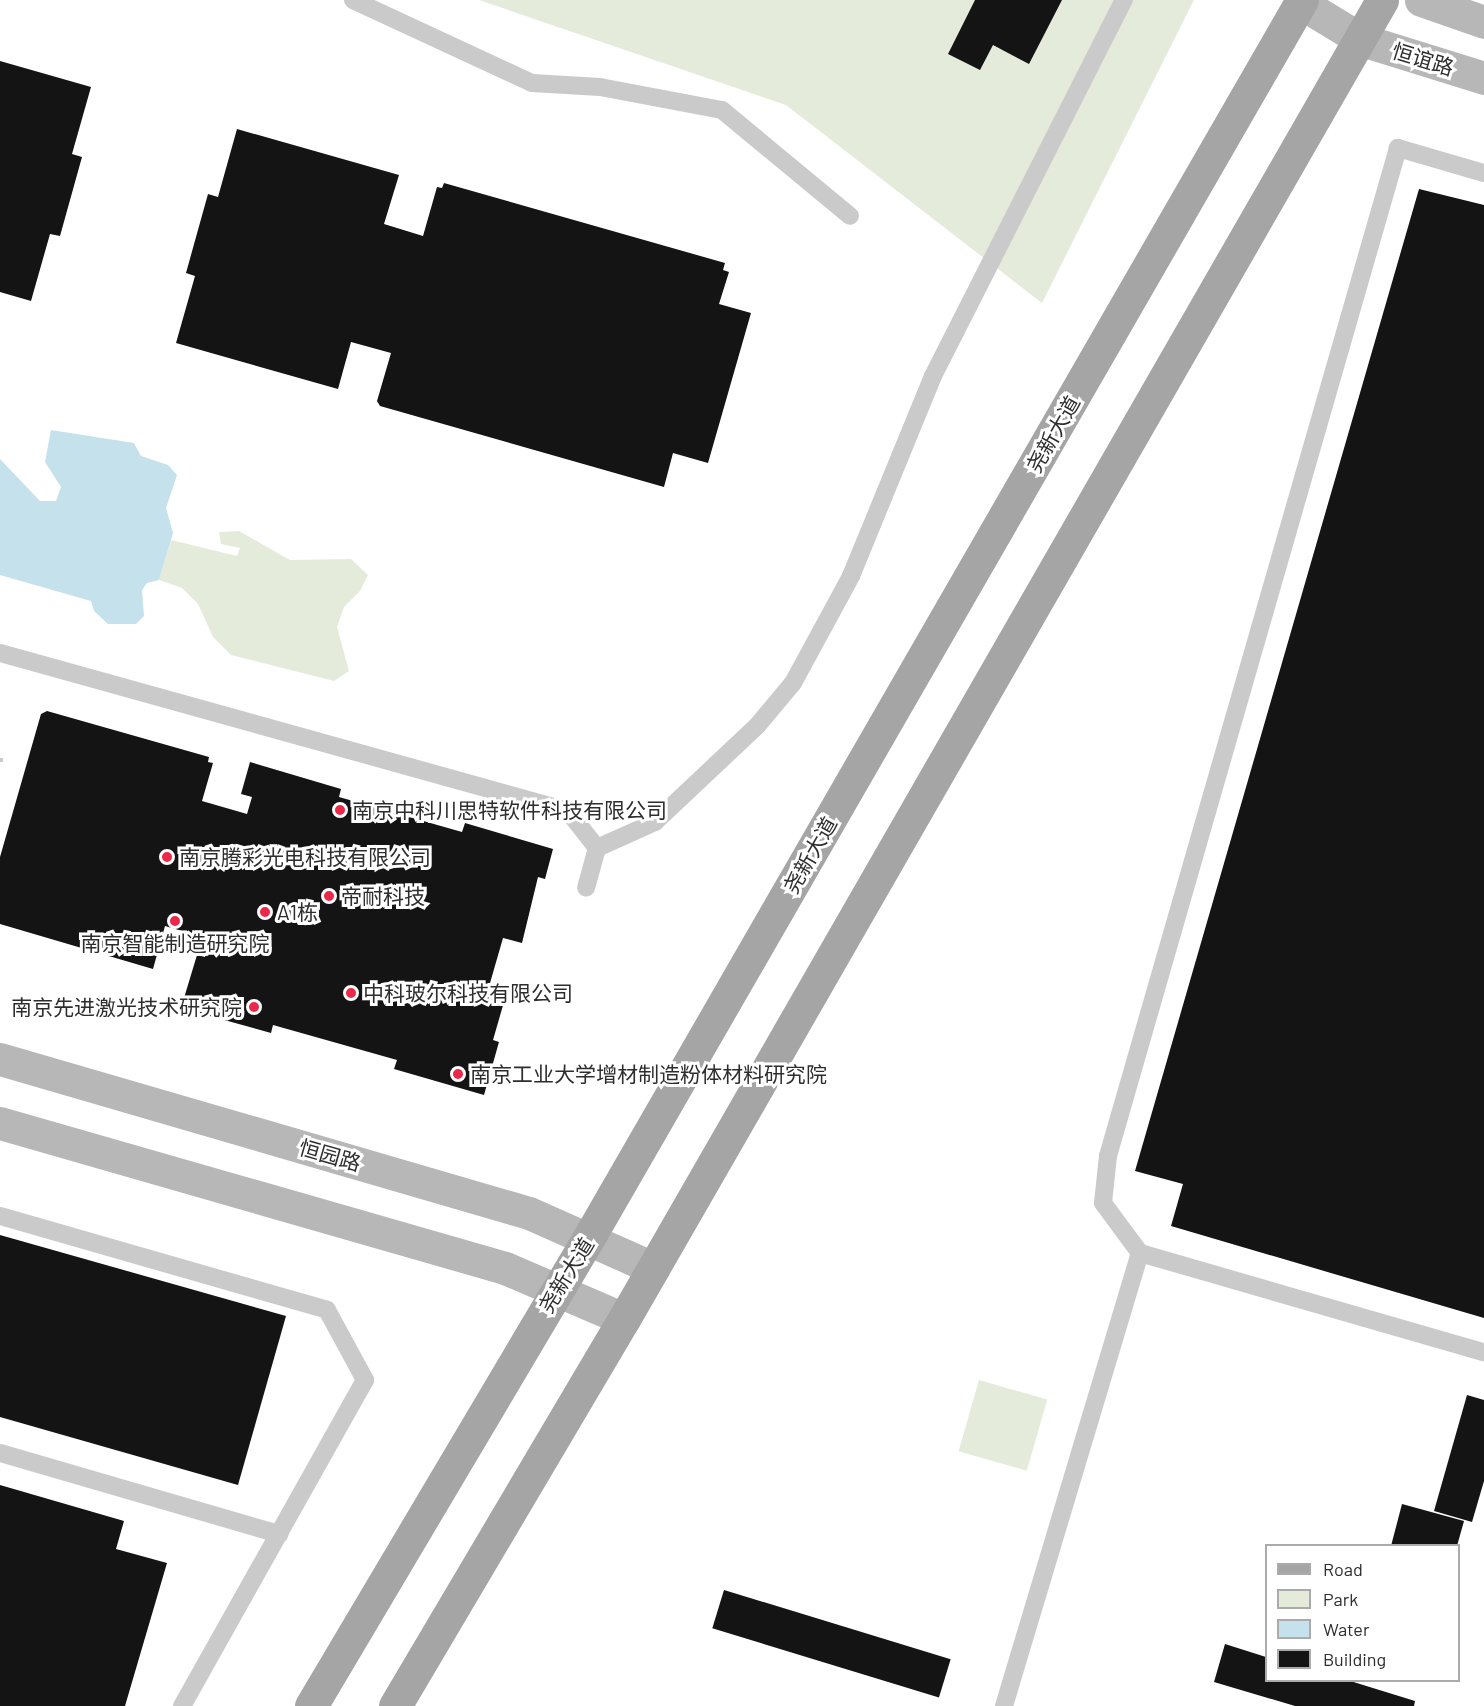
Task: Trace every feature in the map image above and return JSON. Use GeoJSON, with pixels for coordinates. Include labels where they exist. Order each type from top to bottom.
{"type":"FeatureCollection","features":[{"type":"Feature","properties":{"kind":"main road"},"geometry":{"type":"LineString","coordinates":[[395,1706],[624,1319],[1362,40],[1382,0]]}},
{"type":"Feature","properties":{"kind":"main road","name":"尧新大道"},"geometry":{"type":"LineString","coordinates":[[311,1706],[556,1289],[588,1239],[1301,2]]}},
{"type":"Feature","properties":{"kind":"street"},"geometry":{"type":"LineString","coordinates":[[1421,0],[1484,22]]}},
{"type":"Feature","properties":{"kind":"street","name":"恒谊路"},"geometry":{"type":"LineString","coordinates":[[1301,2],[1362,40],[1484,78]]}},
{"type":"Feature","properties":{"kind":"street","name":"恒园路"},"geometry":{"type":"LineString","coordinates":[[0,1059],[529,1213],[653,1268]]}},
{"type":"Feature","properties":{"kind":"street"},"geometry":{"type":"LineString","coordinates":[[0,1123],[505,1268],[624,1319]]}},
{"type":"Feature","properties":{"kind":"lane"},"geometry":{"type":"LineString","coordinates":[[353,0],[532,83],[600,87],[722,110],[850,216]]}},
{"type":"Feature","properties":{"kind":"lane"},"geometry":{"type":"LineString","coordinates":[[597,848],[655,822],[757,726],[793,683],[851,576],[933,376],[1124,0]]}},
{"type":"Feature","properties":{"kind":"lane"},"geometry":{"type":"LineString","coordinates":[[1484,173],[1398,148],[1108,1156],[1103,1203],[1140,1253],[1484,1352]]}},
{"type":"Feature","properties":{"kind":"lane"},"geometry":{"type":"LineString","coordinates":[[0,653],[568,811],[597,848]]}},
{"type":"Feature","properties":{"kind":"lane"},"geometry":{"type":"LineString","coordinates":[[586,888],[597,848]]}},
{"type":"Feature","properties":{"kind":"lane"},"geometry":{"type":"LineString","coordinates":[[0,1216],[327,1310],[365,1380],[182,1706]]}},
{"type":"Feature","properties":{"kind":"lane"},"geometry":{"type":"LineString","coordinates":[[1004,1706],[1140,1253]]}},
{"type":"Feature","properties":{"kind":"lane"},"geometry":{"type":"LineString","coordinates":[[0,1453],[279,1534]]}},
{"type":"Feature","properties":{"kind":"green space"},"geometry":{"type":"Polygon","coordinates":[[[479,0],[1194,0],[1042,303],[786,105],[479,0]]]}},
{"type":"Feature","properties":{"kind":"green space"},"geometry":{"type":"Polygon","coordinates":[[[239,531],[290,560],[351,559],[368,575],[360,591],[344,607],[337,627],[349,671],[334,681],[231,655],[213,637],[198,604],[182,588],[159,580],[171,540],[237,556],[240,548],[221,544],[219,532],[239,531]]]}},
{"type":"Feature","properties":{"kind":"green space"},"geometry":{"type":"Polygon","coordinates":[[[979,1380],[1047,1400],[1027,1471],[959,1451],[979,1380]]]}},
{"type":"Feature","properties":{"kind":"water"},"geometry":{"type":"Polygon","coordinates":[[[51,430],[134,443],[141,456],[168,465],[177,475],[166,508],[173,533],[159,580],[147,583],[142,590],[144,616],[136,624],[108,624],[94,611],[91,601],[0,575],[0,459],[40,501],[56,501],[61,487],[45,462],[51,430]]]}},
{"type":"Feature","properties":{"kind":"building"},"geometry":{"type":"Polygon","coordinates":[[[975,0],[1062,0],[1029,64],[993,45],[980,70],[948,54],[975,0]]]}},
{"type":"Feature","properties":{"kind":"building"},"geometry":{"type":"Polygon","coordinates":[[[0,61],[91,87],[72,154],[82,157],[60,236],[50,234],[31,301],[0,292],[0,61]]]}},
{"type":"Feature","properties":{"kind":"building"},"geometry":{"type":"Polygon","coordinates":[[[237,129],[399,175],[384,224],[423,236],[437,187],[442,188],[444,183],[725,263],[723,270],[729,272],[719,304],[751,313],[708,463],[673,453],[664,487],[380,406],[377,401],[391,353],[351,342],[338,389],[176,343],[195,276],[186,273],[208,194],[218,197],[237,129]]]}},
{"type":"Feature","properties":{"kind":"building"},"geometry":{"type":"Polygon","coordinates":[[[1419,189],[1484,205],[1484,1318],[1171,1226],[1183,1184],[1135,1171],[1419,189]]]}},
{"type":"Feature","properties":{"kind":"building","name":"A1栋"},"geometry":{"type":"Polygon","coordinates":[[[47,711],[209,757],[208,762],[213,763],[202,801],[247,814],[252,797],[241,794],[250,762],[341,789],[339,797],[462,832],[465,823],[553,849],[545,879],[538,877],[522,943],[503,938],[488,990],[506,995],[493,1040],[499,1042],[484,1095],[394,1069],[397,1060],[273,1025],[271,1033],[181,1008],[197,955],[205,957],[210,939],[165,926],[153,969],[0,924],[0,857],[41,714],[47,711]]]}},
{"type":"Feature","properties":{"kind":"building"},"geometry":{"type":"Polygon","coordinates":[[[0,1235],[286,1316],[238,1485],[0,1417],[0,1235]]]}},
{"type":"Feature","properties":{"kind":"building"},"geometry":{"type":"Polygon","coordinates":[[[1467,1395],[1484,1400],[1484,1481],[1472,1522],[1434,1511],[1467,1395]]]}},
{"type":"Feature","properties":{"kind":"building"},"geometry":{"type":"Polygon","coordinates":[[[0,1485],[124,1521],[116,1549],[167,1563],[125,1706],[0,1706],[0,1485]]]}},
{"type":"Feature","properties":{"kind":"building"},"geometry":{"type":"Polygon","coordinates":[[[1402,1504],[1464,1521],[1458,1544],[1392,1544],[1402,1504]]]}},
{"type":"Feature","properties":{"kind":"building"},"geometry":{"type":"Polygon","coordinates":[[[724,1590],[951,1659],[939,1698],[712,1628],[724,1590]]]}},
{"type":"Feature","properties":{"kind":"building"},"geometry":{"type":"Polygon","coordinates":[[[1225,1644],[1265,1657],[1265,1682],[1353,1682],[1415,1701],[1414,1706],[1295,1706],[1214,1682],[1225,1644]]]}},
{"type":"Feature","properties":{"kind":"place","name":"南京中科川思特软件科技有限公司"},"geometry":{"type":"Point","coordinates":[340,810]}},
{"type":"Feature","properties":{"kind":"place","name":"南京腾彩光电科技有限公司"},"geometry":{"type":"Point","coordinates":[167,857]}},
{"type":"Feature","properties":{"kind":"place","name":"帝耐科技"},"geometry":{"type":"Point","coordinates":[329,896]}},
{"type":"Feature","properties":{"kind":"place","name":"A1栋"},"geometry":{"type":"Point","coordinates":[265,912]}},
{"type":"Feature","properties":{"kind":"place","name":"南京智能制造研究院"},"geometry":{"type":"Point","coordinates":[175,921]}},
{"type":"Feature","properties":{"kind":"place","name":"中科玻尔科技有限公司"},"geometry":{"type":"Point","coordinates":[351,993]}},
{"type":"Feature","properties":{"kind":"place","name":"南京先进激光技术研究院"},"geometry":{"type":"Point","coordinates":[254,1007]}},
{"type":"Feature","properties":{"kind":"place","name":"南京工业大学增材制造粉体材料研究院"},"geometry":{"type":"Point","coordinates":[458,1074]}}]}
